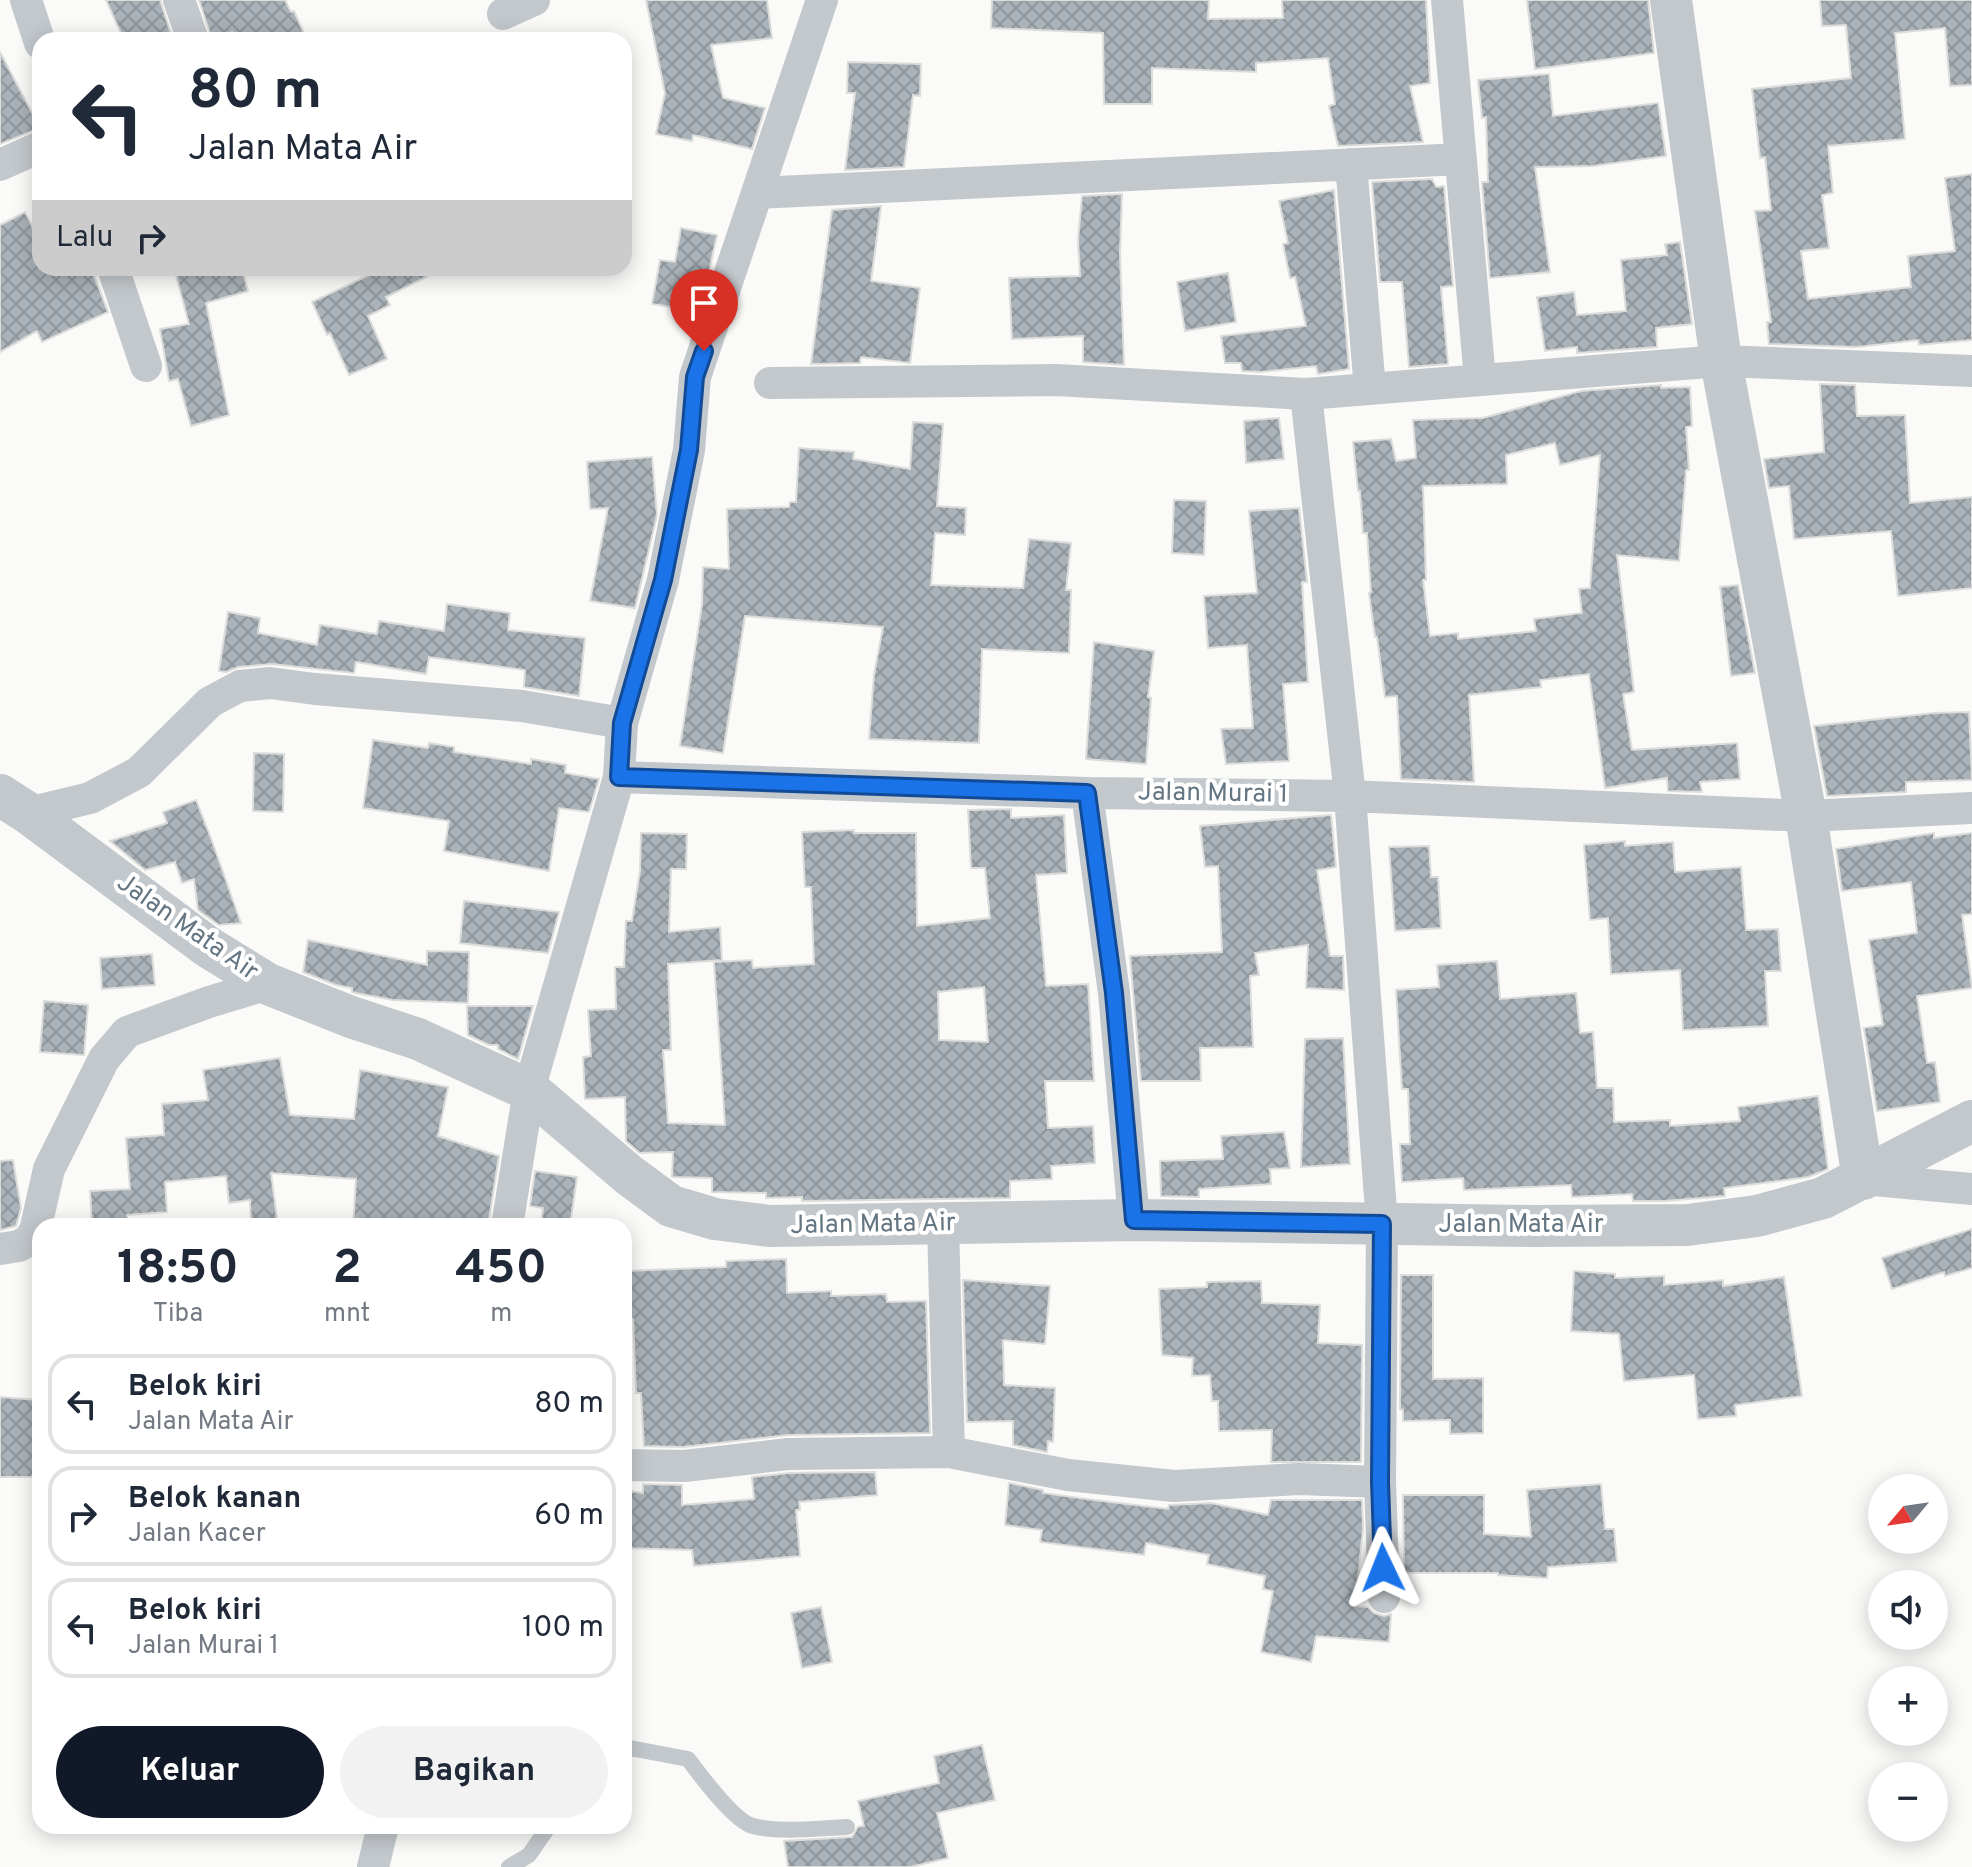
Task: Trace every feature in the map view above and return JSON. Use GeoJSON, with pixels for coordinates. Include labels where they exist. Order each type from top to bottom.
{"type":"FeatureCollection","features":[{"type":"Feature","properties":{"kind":"street"},"geometry":{"type":"LineString","coordinates":[[26,0],[36,32]]}},
{"type":"Feature","properties":{"kind":"street"},"geometry":{"type":"LineString","coordinates":[[179,0],[190,32]]}},
{"type":"Feature","properties":{"kind":"street"},"geometry":{"type":"LineString","coordinates":[[503,14],[534,0]]}},
{"type":"Feature","properties":{"kind":"street"},"geometry":{"type":"LineString","coordinates":[[508,1218],[529,1090],[619,777],[622,723],[663,580],[689,450],[695,377],[822,0]]}},
{"type":"Feature","properties":{"kind":"street"},"geometry":{"type":"LineString","coordinates":[[1447,0],[1480,380]]}},
{"type":"Feature","properties":{"kind":"street"},"geometry":{"type":"LineString","coordinates":[[1671,0],[1721,361],[1806,816],[1863,1179],[1972,1189]]}},
{"type":"Feature","properties":{"kind":"street"},"geometry":{"type":"LineString","coordinates":[[0,165],[32,151]]}},
{"type":"Feature","properties":{"kind":"street"},"geometry":{"type":"LineString","coordinates":[[757,193],[1461,159]]}},
{"type":"Feature","properties":{"kind":"street"},"geometry":{"type":"LineString","coordinates":[[1351,164],[1370,389]]}},
{"type":"Feature","properties":{"kind":"street"},"geometry":{"type":"LineString","coordinates":[[116,276],[146,366]]}},
{"type":"Feature","properties":{"kind":"street"},"geometry":{"type":"LineString","coordinates":[[770,383],[1056,380],[1306,394],[1721,361],[1972,371]]}},
{"type":"Feature","properties":{"kind":"street"},"geometry":{"type":"LineString","coordinates":[[1306,394],[1350,796],[1382,1224],[1380,1482],[1384,1597]]}},
{"type":"Feature","properties":{"kind":"street"},"geometry":{"type":"LineString","coordinates":[[14,804],[90,798],[139,772],[210,702],[240,686],[270,683],[522,706],[622,723]]}},
{"type":"Feature","properties":{"kind":"street","name":"Jalan Murai 1"},"geometry":{"type":"LineString","coordinates":[[619,777],[1087,793],[1350,796],[1806,816],[1972,808]]}},
{"type":"Feature","properties":{"kind":"street"},"geometry":{"type":"LineString","coordinates":[[1087,793],[1114,993],[1134,1220]]}},
{"type":"Feature","properties":{"kind":"street","name":"Jalan Mata Air"},"geometry":{"type":"LineString","coordinates":[[14,804],[208,947],[268,984],[351,1017],[418,1039],[529,1090],[629,1175],[671,1206],[715,1219],[770,1226],[1134,1220],[1687,1225],[1757,1216],[1823,1198],[1972,1121]]}},
{"type":"Feature","properties":{"kind":"street"},"geometry":{"type":"LineString","coordinates":[[38,1218],[49,1169],[104,1059],[127,1032],[268,984]]}},
{"type":"Feature","properties":{"kind":"street"},"geometry":{"type":"LineString","coordinates":[[943,1224],[949,1452]]}},
{"type":"Feature","properties":{"kind":"street"},"geometry":{"type":"LineString","coordinates":[[0,1249],[19,1246],[32,1236]]}},
{"type":"Feature","properties":{"kind":"street"},"geometry":{"type":"LineString","coordinates":[[632,1465],[684,1466],[788,1454],[949,1452],[1068,1475],[1174,1486],[1299,1479],[1380,1482]]}},
{"type":"Feature","properties":{"kind":"street"},"geometry":{"type":"LineString","coordinates":[[373,1867],[381,1834]]}},
{"type":"Feature","properties":{"kind":"lane"},"geometry":{"type":"LineString","coordinates":[[632,1748],[688,1759],[712,1791],[750,1826],[801,1829],[847,1827]]}},
{"type":"Feature","properties":{"kind":"lane"},"geometry":{"type":"LineString","coordinates":[[509,1867],[529,1855],[543,1834]]}},
{"type":"Feature","properties":{"kind":"building"},"geometry":{"type":"Polygon","coordinates":[[[106,0],[160,0],[170,32],[120,32],[106,0]]]}},
{"type":"Feature","properties":{"kind":"building"},"geometry":{"type":"Polygon","coordinates":[[[199,0],[285,0],[303,32],[232,32],[209,32],[199,0]]]}},
{"type":"Feature","properties":{"kind":"building"},"geometry":{"type":"Polygon","coordinates":[[[646,0],[767,0],[772,38],[711,45],[723,98],[765,108],[752,149],[693,135],[692,141],[656,134],[665,93],[646,0]]]}},
{"type":"Feature","properties":{"kind":"building"},"geometry":{"type":"Polygon","coordinates":[[[992,0],[1209,0],[1208,19],[1283,18],[1282,0],[1426,0],[1430,83],[1410,86],[1423,142],[1338,146],[1329,106],[1335,104],[1328,58],[1256,63],[1256,72],[1152,68],[1152,104],[1104,104],[1103,33],[991,28],[992,0]]]}},
{"type":"Feature","properties":{"kind":"building"},"geometry":{"type":"Polygon","coordinates":[[[1527,0],[1648,0],[1654,53],[1535,69],[1527,0]]]}},
{"type":"Feature","properties":{"kind":"building"},"geometry":{"type":"Polygon","coordinates":[[[1820,0],[1972,0],[1972,85],[1950,86],[1945,28],[1895,33],[1905,139],[1828,146],[1833,193],[1822,195],[1829,248],[1801,251],[1808,299],[1911,287],[1908,256],[1955,251],[1945,178],[1972,174],[1972,340],[1919,345],[1918,340],[1857,347],[1769,344],[1767,322],[1771,322],[1755,211],[1771,210],[1765,157],[1760,158],[1752,89],[1851,78],[1846,25],[1822,26],[1820,0]]]}},
{"type":"Feature","properties":{"kind":"building"},"geometry":{"type":"Polygon","coordinates":[[[0,52],[32,113],[32,131],[0,144],[0,52]]]}},
{"type":"Feature","properties":{"kind":"building"},"geometry":{"type":"Polygon","coordinates":[[[848,62],[921,64],[920,96],[913,95],[904,167],[845,170],[855,93],[847,93],[848,62]]]}},
{"type":"Feature","properties":{"kind":"building"},"geometry":{"type":"Polygon","coordinates":[[[1549,74],[1553,116],[1658,103],[1666,156],[1593,166],[1535,167],[1550,272],[1490,278],[1482,182],[1488,182],[1486,117],[1482,118],[1478,80],[1549,74]]]}},
{"type":"Feature","properties":{"kind":"building"},"geometry":{"type":"Polygon","coordinates":[[[1432,179],[1436,187],[1444,186],[1453,286],[1441,287],[1448,364],[1409,367],[1402,282],[1380,282],[1372,182],[1432,179]]]}},
{"type":"Feature","properties":{"kind":"building"},"geometry":{"type":"Polygon","coordinates":[[[1334,190],[1349,369],[1318,374],[1316,366],[1261,372],[1242,371],[1241,363],[1225,363],[1221,336],[1306,326],[1295,277],[1290,278],[1283,244],[1288,243],[1279,201],[1334,190]]]}},
{"type":"Feature","properties":{"kind":"building"},"geometry":{"type":"Polygon","coordinates":[[[1122,194],[1120,254],[1124,365],[1083,362],[1083,336],[1012,339],[1009,278],[1080,276],[1078,240],[1082,196],[1122,194]]]}},
{"type":"Feature","properties":{"kind":"building"},"geometry":{"type":"Polygon","coordinates":[[[881,206],[871,281],[920,288],[910,363],[861,357],[860,363],[811,364],[832,210],[881,206]]]}},
{"type":"Feature","properties":{"kind":"building"},"geometry":{"type":"Polygon","coordinates":[[[25,212],[32,226],[32,276],[94,276],[108,312],[42,342],[37,331],[0,352],[0,225],[25,212]]]}},
{"type":"Feature","properties":{"kind":"building"},"geometry":{"type":"Polygon","coordinates":[[[681,228],[717,235],[706,285],[683,281],[679,308],[652,304],[660,260],[675,262],[681,228]]]}},
{"type":"Feature","properties":{"kind":"building"},"geometry":{"type":"Polygon","coordinates":[[[1680,242],[1692,324],[1656,328],[1657,347],[1577,353],[1577,347],[1545,351],[1537,297],[1574,292],[1577,315],[1626,311],[1621,260],[1667,255],[1665,244],[1680,242]]]}},
{"type":"Feature","properties":{"kind":"building"},"geometry":{"type":"Polygon","coordinates":[[[1228,273],[1236,322],[1185,331],[1177,282],[1228,273]]]}},
{"type":"Feature","properties":{"kind":"building"},"geometry":{"type":"Polygon","coordinates":[[[176,276],[244,276],[248,291],[206,303],[229,415],[191,426],[178,379],[169,381],[160,329],[189,324],[176,276]]]}},
{"type":"Feature","properties":{"kind":"building"},"geometry":{"type":"Polygon","coordinates":[[[367,276],[428,276],[386,297],[390,305],[368,316],[387,359],[349,375],[312,302],[367,276]]]}},
{"type":"Feature","properties":{"kind":"building"},"geometry":{"type":"Polygon","coordinates":[[[1820,384],[1855,385],[1857,416],[1905,415],[1910,503],[1972,497],[1972,588],[1898,596],[1891,531],[1794,539],[1789,486],[1769,488],[1764,459],[1824,452],[1820,384]]]}},
{"type":"Feature","properties":{"kind":"building"},"geometry":{"type":"Polygon","coordinates":[[[1661,385],[1661,388],[1690,387],[1692,426],[1686,427],[1689,470],[1686,470],[1679,561],[1617,555],[1634,692],[1623,694],[1632,750],[1737,743],[1740,779],[1700,782],[1702,792],[1668,791],[1667,778],[1605,788],[1589,674],[1540,680],[1541,687],[1469,695],[1474,782],[1401,779],[1397,696],[1385,697],[1369,593],[1367,533],[1363,533],[1353,442],[1391,439],[1396,461],[1416,458],[1413,420],[1483,418],[1581,391],[1661,385]],[[1555,443],[1506,455],[1507,484],[1423,486],[1426,580],[1423,580],[1430,636],[1458,633],[1458,639],[1536,631],[1534,619],[1582,613],[1579,589],[1590,588],[1600,455],[1560,465],[1555,443]]]}},
{"type":"Feature","properties":{"kind":"building"},"geometry":{"type":"Polygon","coordinates":[[[1279,418],[1284,459],[1246,463],[1244,421],[1279,418]]]}},
{"type":"Feature","properties":{"kind":"building"},"geometry":{"type":"Polygon","coordinates":[[[913,422],[943,424],[937,506],[966,508],[965,535],[935,533],[931,585],[1023,588],[1029,539],[1071,543],[1066,590],[1071,590],[1069,653],[982,649],[979,743],[869,739],[874,675],[883,627],[745,616],[723,753],[680,746],[702,605],[703,567],[729,569],[727,509],[789,507],[790,502],[796,502],[799,448],[854,452],[853,459],[910,469],[913,422]]]}},
{"type":"Feature","properties":{"kind":"building"},"geometry":{"type":"Polygon","coordinates":[[[652,457],[657,515],[635,608],[590,601],[608,508],[590,509],[587,462],[652,457]]]}},
{"type":"Feature","properties":{"kind":"building"},"geometry":{"type":"Polygon","coordinates":[[[1174,500],[1206,501],[1204,555],[1172,553],[1174,500]]]}},
{"type":"Feature","properties":{"kind":"building"},"geometry":{"type":"Polygon","coordinates":[[[1299,508],[1307,582],[1302,582],[1308,682],[1283,684],[1289,761],[1226,764],[1221,729],[1253,728],[1247,645],[1208,648],[1204,596],[1257,593],[1249,511],[1299,508]]]}},
{"type":"Feature","properties":{"kind":"building"},"geometry":{"type":"Polygon","coordinates":[[[1738,585],[1755,673],[1731,676],[1720,587],[1738,585]]]}},
{"type":"Feature","properties":{"kind":"building"},"geometry":{"type":"Polygon","coordinates":[[[447,604],[510,613],[508,630],[585,638],[579,696],[524,687],[525,670],[429,657],[426,674],[356,662],[354,673],[272,664],[219,671],[228,612],[260,618],[258,633],[317,645],[320,625],[377,634],[379,621],[444,631],[447,604]]]}},
{"type":"Feature","properties":{"kind":"building"},"geometry":{"type":"Polygon","coordinates":[[[1094,642],[1154,651],[1148,697],[1151,698],[1146,764],[1086,759],[1094,642]]]}},
{"type":"Feature","properties":{"kind":"building"},"geometry":{"type":"Polygon","coordinates":[[[1969,712],[1972,780],[1906,782],[1906,792],[1827,796],[1814,726],[1969,712]]]}},
{"type":"Feature","properties":{"kind":"building"},"geometry":{"type":"Polygon","coordinates":[[[373,740],[428,748],[429,743],[454,747],[454,752],[531,764],[531,759],[566,765],[565,773],[599,779],[589,812],[559,808],[549,871],[444,851],[449,821],[363,808],[373,740]]]}},
{"type":"Feature","properties":{"kind":"building"},"geometry":{"type":"Polygon","coordinates":[[[254,753],[284,754],[283,812],[253,811],[254,753]]]}},
{"type":"Feature","properties":{"kind":"building"},"geometry":{"type":"Polygon","coordinates":[[[196,800],[241,923],[219,925],[198,910],[194,879],[182,883],[175,862],[145,870],[110,841],[167,823],[163,812],[196,800]]]}},
{"type":"Feature","properties":{"kind":"building"},"geometry":{"type":"Polygon","coordinates":[[[1011,809],[1011,818],[1064,815],[1067,873],[1036,875],[1046,986],[1088,984],[1094,1081],[1045,1081],[1048,1128],[1093,1126],[1095,1163],[1051,1166],[1052,1179],[1010,1181],[1010,1198],[802,1201],[802,1197],[766,1198],[766,1193],[712,1192],[712,1178],[672,1177],[673,1152],[640,1153],[626,1141],[625,1097],[585,1099],[583,1057],[591,1056],[588,1010],[616,1009],[615,967],[624,967],[626,921],[632,921],[640,871],[641,833],[687,834],[686,869],[671,869],[669,932],[720,927],[722,960],[668,964],[671,1050],[663,1050],[668,1123],[725,1125],[714,962],[752,960],[753,968],[814,964],[811,887],[805,887],[802,832],[854,830],[854,833],[916,833],[917,926],[990,918],[985,868],[971,868],[968,810],[1011,809]],[[984,987],[938,992],[939,1040],[988,1042],[984,987]]]}},
{"type":"Feature","properties":{"kind":"building"},"geometry":{"type":"Polygon","coordinates":[[[1331,815],[1336,867],[1317,870],[1330,956],[1343,956],[1344,990],[1306,988],[1308,945],[1255,953],[1259,975],[1250,976],[1253,1047],[1200,1048],[1201,1081],[1141,1081],[1130,956],[1222,952],[1218,866],[1205,867],[1200,826],[1331,815]]]}},
{"type":"Feature","properties":{"kind":"building"},"geometry":{"type":"Polygon","coordinates":[[[1934,833],[1934,838],[1972,833],[1972,914],[1962,915],[1972,988],[1917,996],[1927,1063],[1935,1062],[1940,1102],[1877,1111],[1864,1028],[1883,1025],[1869,940],[1917,933],[1911,882],[1842,891],[1836,849],[1934,833]]]}},
{"type":"Feature","properties":{"kind":"building"},"geometry":{"type":"Polygon","coordinates":[[[1625,841],[1625,846],[1673,842],[1675,872],[1741,867],[1746,930],[1778,929],[1781,971],[1765,971],[1768,1026],[1683,1030],[1680,970],[1611,974],[1608,918],[1590,920],[1584,845],[1625,841]]]}},
{"type":"Feature","properties":{"kind":"building"},"geometry":{"type":"Polygon","coordinates":[[[1429,846],[1431,877],[1438,877],[1441,928],[1395,931],[1389,847],[1429,846]]]}},
{"type":"Feature","properties":{"kind":"building"},"geometry":{"type":"Polygon","coordinates":[[[464,901],[559,912],[548,953],[460,943],[464,901]]]}},
{"type":"Feature","properties":{"kind":"building"},"geometry":{"type":"Polygon","coordinates":[[[308,940],[427,965],[427,951],[469,952],[468,1003],[393,1000],[352,992],[352,988],[303,972],[308,940]]]}},
{"type":"Feature","properties":{"kind":"building"},"geometry":{"type":"Polygon","coordinates":[[[152,954],[155,985],[102,989],[100,958],[152,954]]]}},
{"type":"Feature","properties":{"kind":"building"},"geometry":{"type":"Polygon","coordinates":[[[1497,961],[1500,999],[1576,993],[1580,1033],[1593,1032],[1597,1088],[1613,1088],[1614,1122],[1670,1120],[1670,1126],[1740,1121],[1738,1107],[1818,1096],[1828,1169],[1808,1177],[1724,1188],[1725,1196],[1664,1201],[1633,1201],[1632,1194],[1572,1197],[1571,1185],[1464,1190],[1463,1178],[1402,1182],[1400,1144],[1410,1144],[1408,1089],[1402,1089],[1396,990],[1439,987],[1437,965],[1497,961]]]}},
{"type":"Feature","properties":{"kind":"building"},"geometry":{"type":"Polygon","coordinates":[[[44,1001],[88,1005],[84,1055],[40,1052],[44,1001]]]}},
{"type":"Feature","properties":{"kind":"building"},"geometry":{"type":"Polygon","coordinates":[[[467,1006],[533,1006],[518,1059],[498,1049],[498,1045],[489,1045],[468,1035],[467,1006]]]}},
{"type":"Feature","properties":{"kind":"building"},"geometry":{"type":"Polygon","coordinates":[[[1343,1038],[1350,1164],[1301,1167],[1305,1039],[1343,1038]]]}},
{"type":"Feature","properties":{"kind":"building"},"geometry":{"type":"Polygon","coordinates":[[[280,1058],[290,1115],[354,1119],[360,1070],[448,1087],[438,1136],[499,1156],[489,1218],[354,1218],[356,1179],[271,1173],[277,1218],[251,1218],[250,1200],[229,1203],[226,1176],[165,1182],[167,1212],[127,1215],[127,1218],[92,1218],[90,1191],[130,1189],[126,1138],[164,1135],[162,1104],[208,1100],[203,1070],[280,1058]]]}},
{"type":"Feature","properties":{"kind":"building"},"geometry":{"type":"Polygon","coordinates":[[[1284,1132],[1290,1168],[1270,1169],[1271,1184],[1199,1189],[1199,1197],[1161,1196],[1160,1161],[1223,1159],[1221,1136],[1284,1132]]]}},
{"type":"Feature","properties":{"kind":"building"},"geometry":{"type":"Polygon","coordinates":[[[13,1160],[21,1208],[16,1226],[0,1230],[0,1161],[13,1160]]]}},
{"type":"Feature","properties":{"kind":"building"},"geometry":{"type":"Polygon","coordinates":[[[535,1171],[577,1177],[571,1218],[542,1218],[543,1208],[530,1206],[535,1171]]]}},
{"type":"Feature","properties":{"kind":"building"},"geometry":{"type":"Polygon","coordinates":[[[1972,1229],[1972,1268],[1945,1276],[1944,1272],[1892,1289],[1882,1258],[1972,1229]]]}},
{"type":"Feature","properties":{"kind":"building"},"geometry":{"type":"Polygon","coordinates":[[[786,1259],[787,1293],[831,1291],[831,1296],[886,1294],[887,1302],[926,1301],[930,1433],[788,1435],[683,1447],[644,1446],[641,1393],[636,1393],[632,1271],[726,1267],[726,1261],[786,1259]]]}},
{"type":"Feature","properties":{"kind":"building"},"geometry":{"type":"Polygon","coordinates":[[[1574,1271],[1615,1274],[1615,1278],[1664,1276],[1664,1285],[1723,1280],[1723,1286],[1784,1277],[1802,1396],[1735,1405],[1736,1416],[1698,1419],[1694,1375],[1624,1381],[1619,1334],[1571,1331],[1574,1271]]]}},
{"type":"Feature","properties":{"kind":"building"},"geometry":{"type":"Polygon","coordinates":[[[1401,1275],[1433,1275],[1433,1379],[1483,1378],[1483,1433],[1450,1434],[1450,1420],[1403,1421],[1403,1410],[1400,1409],[1401,1275]]]}},
{"type":"Feature","properties":{"kind":"building"},"geometry":{"type":"Polygon","coordinates":[[[963,1280],[1050,1286],[1045,1344],[1003,1340],[1004,1385],[1055,1388],[1053,1442],[1048,1441],[1047,1452],[1013,1445],[1013,1421],[967,1422],[963,1280]]]}},
{"type":"Feature","properties":{"kind":"building"},"geometry":{"type":"Polygon","coordinates":[[[1261,1281],[1262,1303],[1320,1305],[1318,1343],[1362,1345],[1361,1462],[1271,1462],[1272,1430],[1219,1431],[1218,1401],[1212,1401],[1210,1375],[1192,1376],[1193,1358],[1162,1355],[1159,1289],[1207,1287],[1207,1282],[1261,1281]]]}},
{"type":"Feature","properties":{"kind":"building"},"geometry":{"type":"Polygon","coordinates":[[[0,1397],[32,1399],[32,1477],[0,1477],[0,1397]]]}},
{"type":"Feature","properties":{"kind":"building"},"geometry":{"type":"Polygon","coordinates":[[[875,1472],[877,1495],[799,1502],[800,1510],[796,1510],[800,1556],[694,1566],[692,1550],[632,1548],[632,1491],[643,1493],[643,1484],[682,1485],[682,1505],[754,1499],[752,1477],[789,1473],[875,1472]]]}},
{"type":"Feature","properties":{"kind":"building"},"geometry":{"type":"Polygon","coordinates":[[[1009,1483],[1043,1490],[1043,1493],[1094,1500],[1168,1509],[1169,1505],[1211,1503],[1268,1515],[1271,1500],[1362,1500],[1363,1529],[1355,1606],[1368,1607],[1384,1616],[1391,1614],[1389,1642],[1316,1636],[1311,1662],[1261,1652],[1273,1591],[1263,1589],[1265,1576],[1207,1564],[1209,1555],[1146,1543],[1144,1555],[1040,1542],[1042,1530],[1005,1525],[1009,1483]]]}},
{"type":"Feature","properties":{"kind":"building"},"geometry":{"type":"Polygon","coordinates":[[[1601,1484],[1605,1529],[1614,1529],[1617,1562],[1548,1567],[1547,1578],[1498,1573],[1404,1573],[1403,1495],[1484,1495],[1484,1534],[1531,1537],[1527,1490],[1601,1484]]]}},
{"type":"Feature","properties":{"kind":"building"},"geometry":{"type":"Polygon","coordinates":[[[821,1607],[832,1662],[802,1668],[791,1613],[821,1607]]]}},
{"type":"Feature","properties":{"kind":"building"},"geometry":{"type":"Polygon","coordinates":[[[982,1745],[995,1800],[937,1813],[948,1858],[910,1867],[788,1867],[784,1841],[852,1837],[858,1827],[864,1826],[858,1801],[939,1783],[934,1756],[982,1745]]]}},
{"type":"Feature","properties":{"kind":"route"},"geometry":{"type":"LineString","coordinates":[[704,351],[695,377],[689,450],[663,580],[622,723],[619,777],[1087,793],[1114,993],[1134,1220],[1382,1224],[1380,1482],[1383,1568]]}}]}
